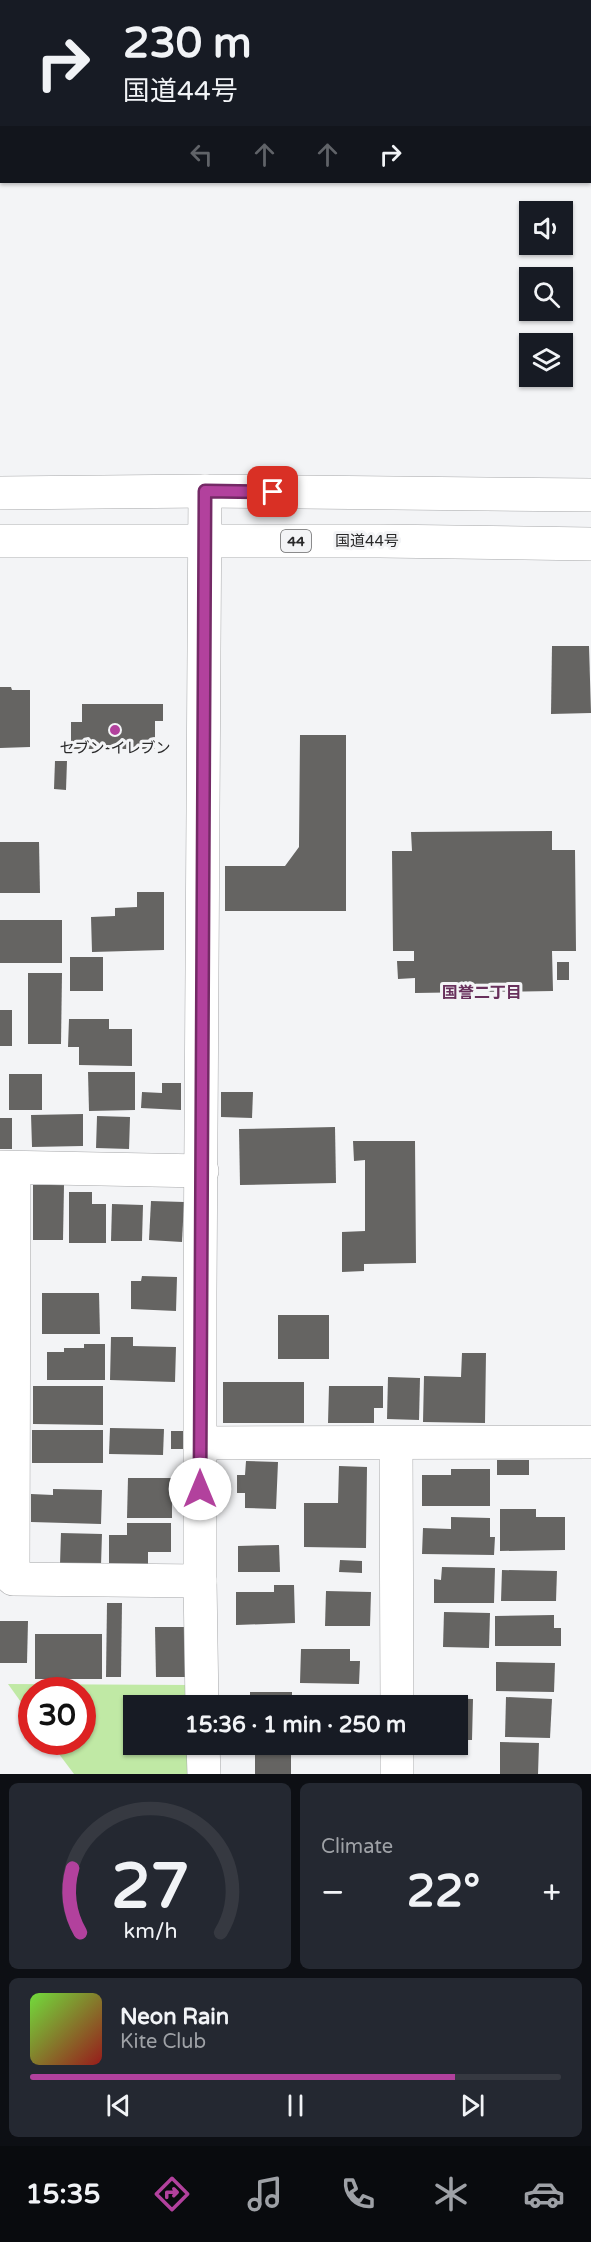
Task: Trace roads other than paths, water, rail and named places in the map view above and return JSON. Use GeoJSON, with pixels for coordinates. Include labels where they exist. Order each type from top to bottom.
{"type":"FeatureCollection","features":[{"type":"Feature","properties":{"kind":"main road"},"geometry":{"type":"LineString","coordinates":[[0,493],[205,491],[591,495]]}},
{"type":"Feature","properties":{"kind":"main road"},"geometry":{"type":"LineString","coordinates":[[202,1695],[200,1581],[205,491]]}},
{"type":"Feature","properties":{"kind":"main road","name":"国道44号"},"geometry":{"type":"LineString","coordinates":[[0,541],[205,540],[591,544]]}},
{"type":"Feature","properties":{"kind":"main road"},"geometry":{"type":"LineString","coordinates":[[200,1581],[13,1579],[7,1168],[202,1171]]}},
{"type":"Feature","properties":{"kind":"main road"},"geometry":{"type":"LineString","coordinates":[[201,1443],[591,1442]]}},
{"type":"Feature","properties":{"kind":"main road"},"geometry":{"type":"LineString","coordinates":[[396,1443],[397,1695]]}},
{"type":"Feature","properties":{"kind":"main road"},"geometry":{"type":"LineString","coordinates":[[203,1755],[204,1774]]}},
{"type":"Feature","properties":{"kind":"main road"},"geometry":{"type":"LineString","coordinates":[[397,1755],[398,1774]]}},
{"type":"Feature","properties":{"kind":"place","name":"セブン-イレブン"},"geometry":{"type":"Point","coordinates":[115,730]}},
{"type":"Feature","properties":{"kind":"district","name":"国誉二丁目"},"geometry":{"type":"Point","coordinates":[482,992]}}]}
